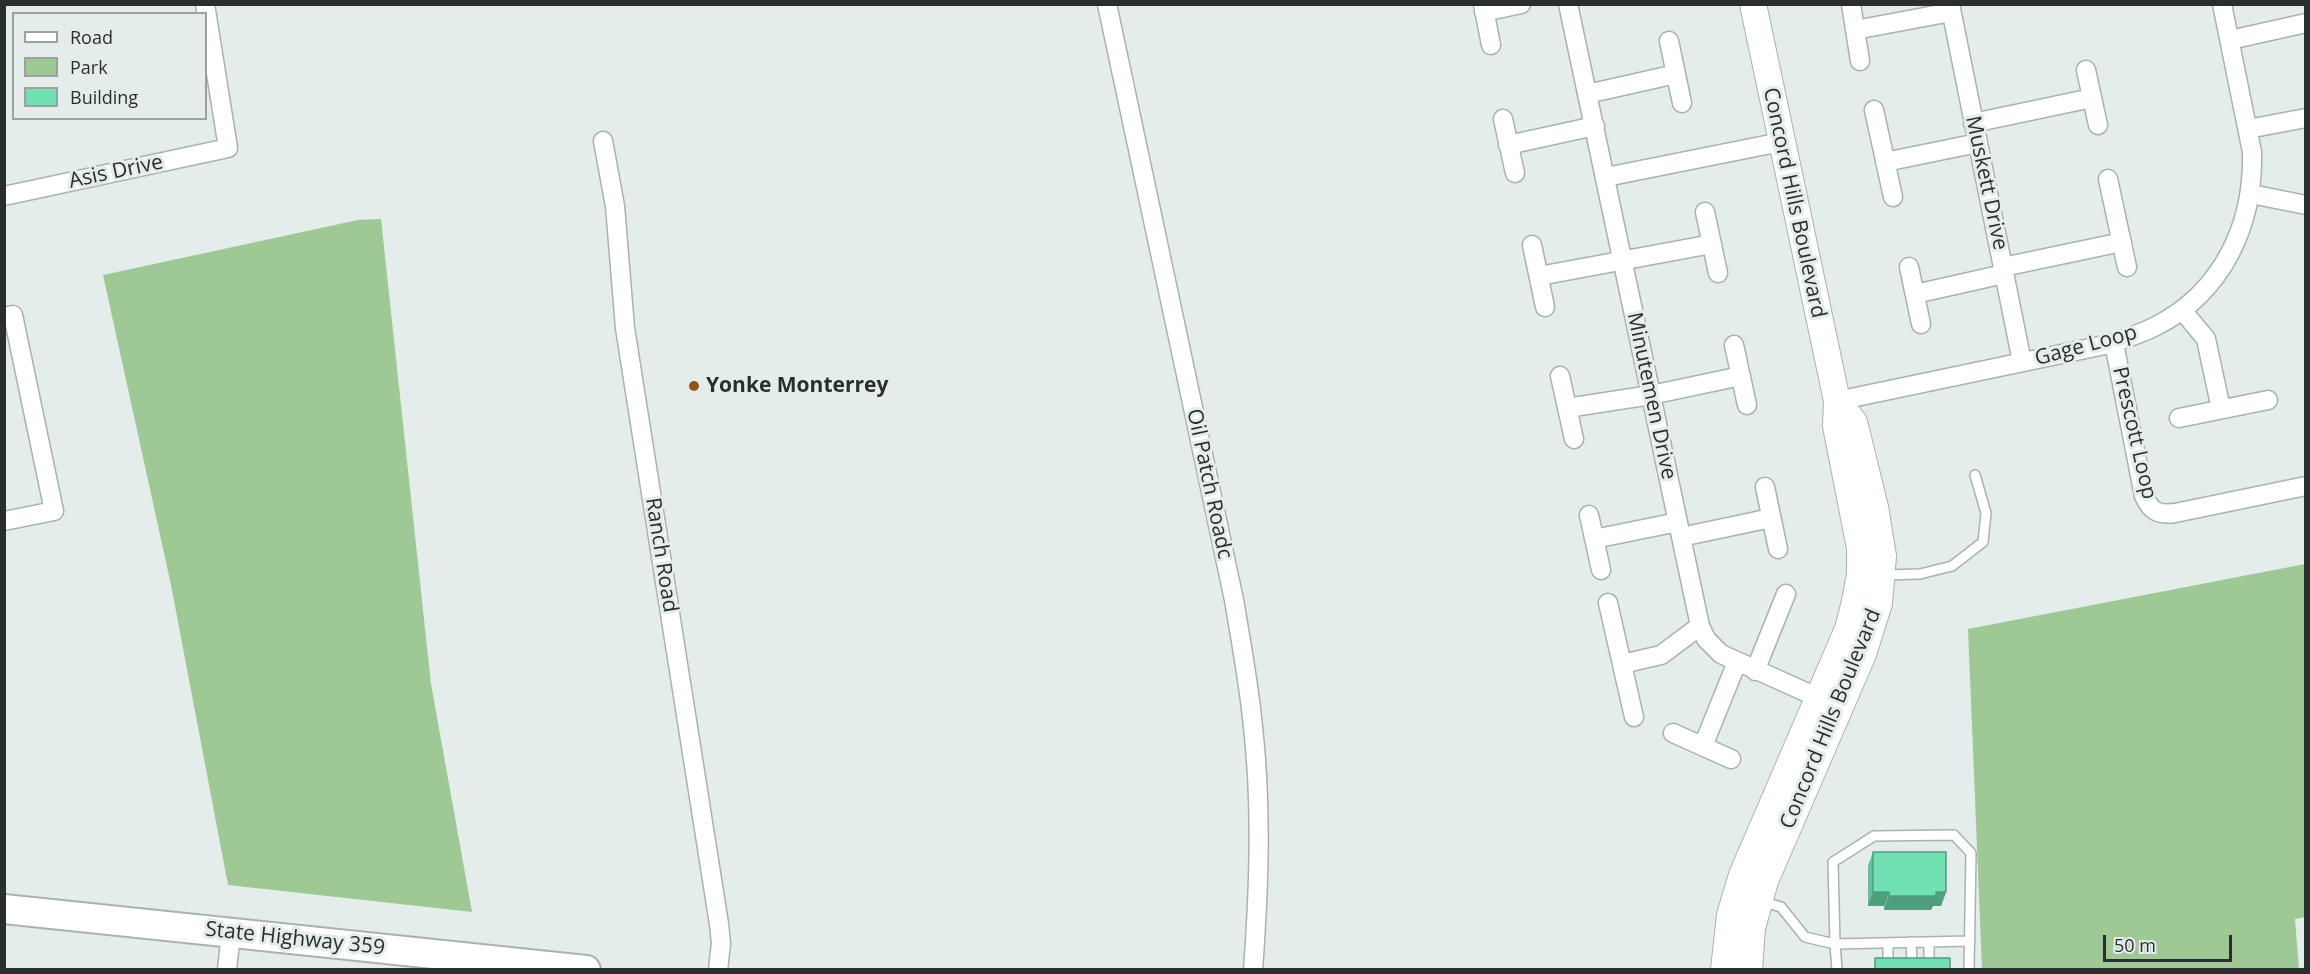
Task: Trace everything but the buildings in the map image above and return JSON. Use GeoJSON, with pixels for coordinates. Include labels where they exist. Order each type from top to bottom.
{"type":"FeatureCollection","features":[{"type":"Feature","properties":{"kind":"main road","name":"State Highway 359"},"geometry":{"type":"LineString","coordinates":[[4,909],[231,932],[505,965],[586,969]]}},
{"type":"Feature","properties":{"kind":"street","name":"Oil Patch Roadc"},"geometry":{"type":"LineString","coordinates":[[1107,4],[1232,588],[1247,676],[1257,782],[1258,888],[1253,969]]}},
{"type":"Feature","properties":{"kind":"street"},"geometry":{"type":"LineString","coordinates":[[1491,45],[1483,8],[1521,4]]}},
{"type":"Feature","properties":{"kind":"street","name":"Minutemen Drive"},"geometry":{"type":"LineString","coordinates":[[1568,4],[1700,626],[1712,646],[1737,662],[1829,702]]}},
{"type":"Feature","properties":{"kind":"street","name":"Concord Hills Boulevard"},"geometry":{"type":"LineString","coordinates":[[1724,969],[1727,933],[1747,898],[1829,702],[1848,629],[1872,575],[1860,548],[1836,426],[1837,401],[1753,4]]}},
{"type":"Feature","properties":{"kind":"street"},"geometry":{"type":"LineString","coordinates":[[1851,4],[1860,61]]}},
{"type":"Feature","properties":{"kind":"street","name":"Gage Loop"},"geometry":{"type":"LineString","coordinates":[[1837,401],[2114,343],[2156,326],[2182,310],[2224,267],[2244,222],[2251,194],[2252,152],[2222,4]]}},
{"type":"Feature","properties":{"kind":"street"},"geometry":{"type":"LineString","coordinates":[[1855,30],[1950,8]]}},
{"type":"Feature","properties":{"kind":"street","name":"Muskett Drive"},"geometry":{"type":"LineString","coordinates":[[1950,8],[2022,362]]}},
{"type":"Feature","properties":{"kind":"street","name":"Asis Drive"},"geometry":{"type":"LineString","coordinates":[[4,196],[228,148],[207,17]]}},
{"type":"Feature","properties":{"kind":"street"},"geometry":{"type":"LineString","coordinates":[[2230,40],[2306,23]]}},
{"type":"Feature","properties":{"kind":"street"},"geometry":{"type":"LineString","coordinates":[[1669,41],[1682,103]]}},
{"type":"Feature","properties":{"kind":"street"},"geometry":{"type":"LineString","coordinates":[[2086,70],[2098,125]]}},
{"type":"Feature","properties":{"kind":"street"},"geometry":{"type":"LineString","coordinates":[[1587,94],[1676,74]]}},
{"type":"Feature","properties":{"kind":"street"},"geometry":{"type":"LineString","coordinates":[[1973,123],[2092,98]]}},
{"type":"Feature","properties":{"kind":"street"},"geometry":{"type":"LineString","coordinates":[[1874,110],[1893,197]]}},
{"type":"Feature","properties":{"kind":"street"},"geometry":{"type":"LineString","coordinates":[[2248,129],[2306,118]]}},
{"type":"Feature","properties":{"kind":"street"},"geometry":{"type":"LineString","coordinates":[[1503,119],[1515,173]]}},
{"type":"Feature","properties":{"kind":"street"},"geometry":{"type":"LineString","coordinates":[[1509,145],[1594,126]]}},
{"type":"Feature","properties":{"kind":"street","name":"Ranch Road"},"geometry":{"type":"LineString","coordinates":[[603,141],[615,206],[625,328],[719,924],[721,942],[718,969]]}},
{"type":"Feature","properties":{"kind":"street"},"geometry":{"type":"LineString","coordinates":[[1606,177],[1781,142]]}},
{"type":"Feature","properties":{"kind":"street"},"geometry":{"type":"LineString","coordinates":[[1885,162],[1978,143]]}},
{"type":"Feature","properties":{"kind":"street"},"geometry":{"type":"LineString","coordinates":[[2108,179],[2127,267]]}},
{"type":"Feature","properties":{"kind":"street"},"geometry":{"type":"LineString","coordinates":[[2251,194],[2306,205]]}},
{"type":"Feature","properties":{"kind":"street"},"geometry":{"type":"LineString","coordinates":[[1705,212],[1718,273]]}},
{"type":"Feature","properties":{"kind":"street"},"geometry":{"type":"LineString","coordinates":[[1915,294],[2122,242]]}},
{"type":"Feature","properties":{"kind":"street"},"geometry":{"type":"LineString","coordinates":[[1539,276],[1712,244]]}},
{"type":"Feature","properties":{"kind":"street"},"geometry":{"type":"LineString","coordinates":[[1532,245],[1545,307]]}},
{"type":"Feature","properties":{"kind":"street"},"geometry":{"type":"LineString","coordinates":[[1909,267],[1921,324]]}},
{"type":"Feature","properties":{"kind":"street"},"geometry":{"type":"LineString","coordinates":[[2182,310],[2206,339],[2221,410]]}},
{"type":"Feature","properties":{"kind":"street"},"geometry":{"type":"LineString","coordinates":[[4,317],[13,315],[54,511],[4,521]]}},
{"type":"Feature","properties":{"kind":"street","name":"Prescott Loop"},"geometry":{"type":"LineString","coordinates":[[2114,343],[2144,496],[2148,506],[2155,512],[2175,513],[2306,486]]}},
{"type":"Feature","properties":{"kind":"street"},"geometry":{"type":"LineString","coordinates":[[1734,345],[1748,405]]}},
{"type":"Feature","properties":{"kind":"street"},"geometry":{"type":"LineString","coordinates":[[1560,376],[1574,439]]}},
{"type":"Feature","properties":{"kind":"street"},"geometry":{"type":"LineString","coordinates":[[1567,408],[1651,395],[1741,376]]}},
{"type":"Feature","properties":{"kind":"street"},"geometry":{"type":"LineString","coordinates":[[2179,418],[2268,400]]}},
{"type":"Feature","properties":{"kind":"street"},"geometry":{"type":"LineString","coordinates":[[1765,487],[1778,549]]}},
{"type":"Feature","properties":{"kind":"street"},"geometry":{"type":"LineString","coordinates":[[1589,515],[1601,570]]}},
{"type":"Feature","properties":{"kind":"street"},"geometry":{"type":"LineString","coordinates":[[1594,539],[1772,518]]}},
{"type":"Feature","properties":{"kind":"street"},"geometry":{"type":"LineString","coordinates":[[1755,671],[1786,594]]}},
{"type":"Feature","properties":{"kind":"street"},"geometry":{"type":"LineString","coordinates":[[1608,603],[1634,717]]}},
{"type":"Feature","properties":{"kind":"street"},"geometry":{"type":"LineString","coordinates":[[1622,664],[1661,655],[1700,626]]}},
{"type":"Feature","properties":{"kind":"street"},"geometry":{"type":"LineString","coordinates":[[1702,746],[1737,662]]}},
{"type":"Feature","properties":{"kind":"street"},"geometry":{"type":"LineString","coordinates":[[1673,733],[1731,759]]}},
{"type":"Feature","properties":{"kind":"street","name":"Concord Hills Boulevard"},"geometry":{"type":"LineString","coordinates":[[1747,898],[1752,928],[1749,969]]}},
{"type":"Feature","properties":{"kind":"street"},"geometry":{"type":"LineString","coordinates":[[226,969],[231,932]]}},
{"type":"Feature","properties":{"kind":"lane"},"geometry":{"type":"LineString","coordinates":[[1872,575],[1920,574],[1952,566],[1983,542],[1986,513],[1975,475]]}},
{"type":"Feature","properties":{"kind":"lane"},"geometry":{"type":"LineString","coordinates":[[1837,969],[1833,862],[1874,836],[1954,835],[1971,853],[1969,969]]}},
{"type":"Feature","properties":{"kind":"lane"},"geometry":{"type":"LineString","coordinates":[[1747,898],[1781,907],[1805,937],[1835,944],[1970,941]]}},
{"type":"Feature","properties":{"kind":"lane"},"geometry":{"type":"LineString","coordinates":[[1911,942],[1912,963]]}},
{"type":"Feature","properties":{"kind":"lane"},"geometry":{"type":"LineString","coordinates":[[1929,942],[1929,963]]}},
{"type":"Feature","properties":{"kind":"lane"},"geometry":{"type":"LineString","coordinates":[[1888,943],[1888,963]]}},
{"type":"Feature","properties":{"kind":"green space"},"geometry":{"type":"Polygon","coordinates":[[[381,219],[431,684],[472,912],[228,885],[171,585],[103,275],[358,220],[381,219]]]}},
{"type":"Feature","properties":{"kind":"green space"},"geometry":{"type":"Polygon","coordinates":[[[2305,564],[2306,917],[2295,919],[2299,969],[1982,969],[1968,629],[2305,564]]]}},
{"type":"Feature","properties":{"kind":"place","name":"Yonke Monterrey"},"geometry":{"type":"Point","coordinates":[694,386]}}]}
